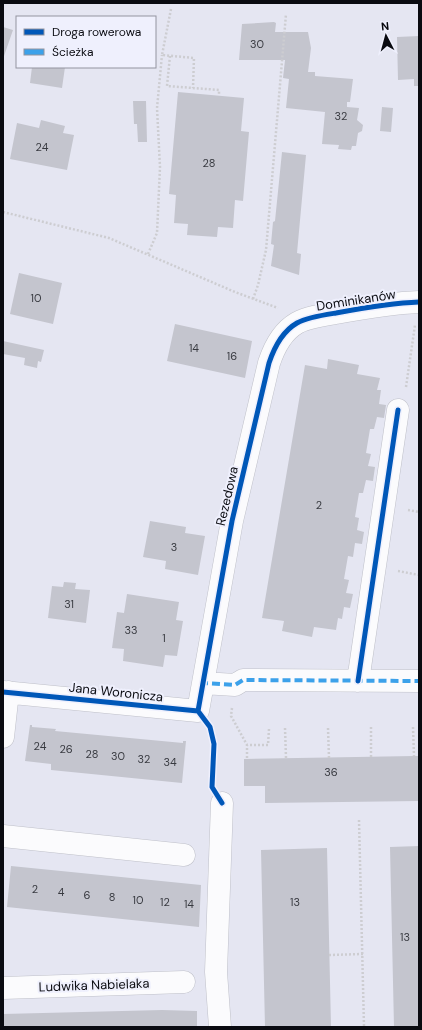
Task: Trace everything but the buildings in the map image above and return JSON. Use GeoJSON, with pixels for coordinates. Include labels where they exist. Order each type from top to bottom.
{"type":"FeatureCollection","features":[{"type":"Feature","properties":{"kind":"street","name":"Dominikanów"},"geometry":{"type":"LineString","coordinates":[[297,323],[336,313],[419,302]]}},
{"type":"Feature","properties":{"kind":"street","name":"Rezedowa"},"geometry":{"type":"LineString","coordinates":[[203,683],[232,521],[269,363],[274,349],[289,330],[297,323]]}},
{"type":"Feature","properties":{"kind":"street"},"geometry":{"type":"LineString","coordinates":[[358,681],[398,410]]}},
{"type":"Feature","properties":{"kind":"street"},"geometry":{"type":"LineString","coordinates":[[203,683],[235,686],[243,680],[419,681]]}},
{"type":"Feature","properties":{"kind":"street","name":"Jana Woronicza"},"geometry":{"type":"LineString","coordinates":[[5,692],[198,711],[203,683]]}},
{"type":"Feature","properties":{"kind":"street"},"geometry":{"type":"LineString","coordinates":[[3,737],[5,692]]}},
{"type":"Feature","properties":{"kind":"street"},"geometry":{"type":"LineString","coordinates":[[220,1027],[216,972],[222,803]]}},
{"type":"Feature","properties":{"kind":"street"},"geometry":{"type":"LineString","coordinates":[[3,836],[184,855]]}},
{"type":"Feature","properties":{"kind":"street","name":"Ludwika Nabielaka"},"geometry":{"type":"LineString","coordinates":[[3,988],[184,982]]}},
{"type":"Feature","properties":{"kind":"path"},"geometry":{"type":"LineString","coordinates":[[148,254],[157,233],[160,167],[157,108],[162,55],[171,9]]}},
{"type":"Feature","properties":{"kind":"path"},"geometry":{"type":"LineString","coordinates":[[253,299],[258,285],[266,250],[286,14]]}},
{"type":"Feature","properties":{"kind":"path"},"geometry":{"type":"LineString","coordinates":[[162,55],[194,58],[193,88]]}},
{"type":"Feature","properties":{"kind":"path"},"geometry":{"type":"LineString","coordinates":[[170,56],[167,86],[220,90],[219,96]]}},
{"type":"Feature","properties":{"kind":"path"},"geometry":{"type":"LineString","coordinates":[[3,212],[109,238],[235,292],[286,311],[297,323]]}},
{"type":"Feature","properties":{"kind":"path"},"geometry":{"type":"LineString","coordinates":[[398,410],[403,404],[419,302]]}},
{"type":"Feature","properties":{"kind":"path"},"geometry":{"type":"LineString","coordinates":[[235,686],[231,716],[246,745],[247,758]]}},
{"type":"Feature","properties":{"kind":"path"},"geometry":{"type":"LineString","coordinates":[[371,727],[371,757]]}},
{"type":"Feature","properties":{"kind":"path"},"geometry":{"type":"LineString","coordinates":[[414,727],[414,756]]}},
{"type":"Feature","properties":{"kind":"path"},"geometry":{"type":"LineString","coordinates":[[246,745],[268,745],[269,728]]}},
{"type":"Feature","properties":{"kind":"path"},"geometry":{"type":"LineString","coordinates":[[285,728],[286,758]]}},
{"type":"Feature","properties":{"kind":"path"},"geometry":{"type":"LineString","coordinates":[[328,728],[329,758]]}},
{"type":"Feature","properties":{"kind":"path"},"geometry":{"type":"LineString","coordinates":[[359,820],[364,1027]]}},
{"type":"Feature","properties":{"kind":"path"},"geometry":{"type":"LineString","coordinates":[[329,955],[363,954]]}},
{"type":"Feature","properties":{"kind":"marked path"},"geometry":{"type":"LineString","coordinates":[[203,680],[203,683],[235,685],[243,680],[419,681]]}},
{"type":"Feature","properties":{"kind":"cycle path"},"geometry":{"type":"LineString","coordinates":[[3,692],[198,711],[232,521],[269,363],[276,346],[283,335],[292,326],[306,319],[321,315],[377,306],[419,302]]}},
{"type":"Feature","properties":{"kind":"cycle path"},"geometry":{"type":"LineString","coordinates":[[358,681],[398,410]]}},
{"type":"Feature","properties":{"kind":"cycle path"},"geometry":{"type":"LineString","coordinates":[[198,711],[210,727],[214,744],[212,787],[222,803]]}}]}
